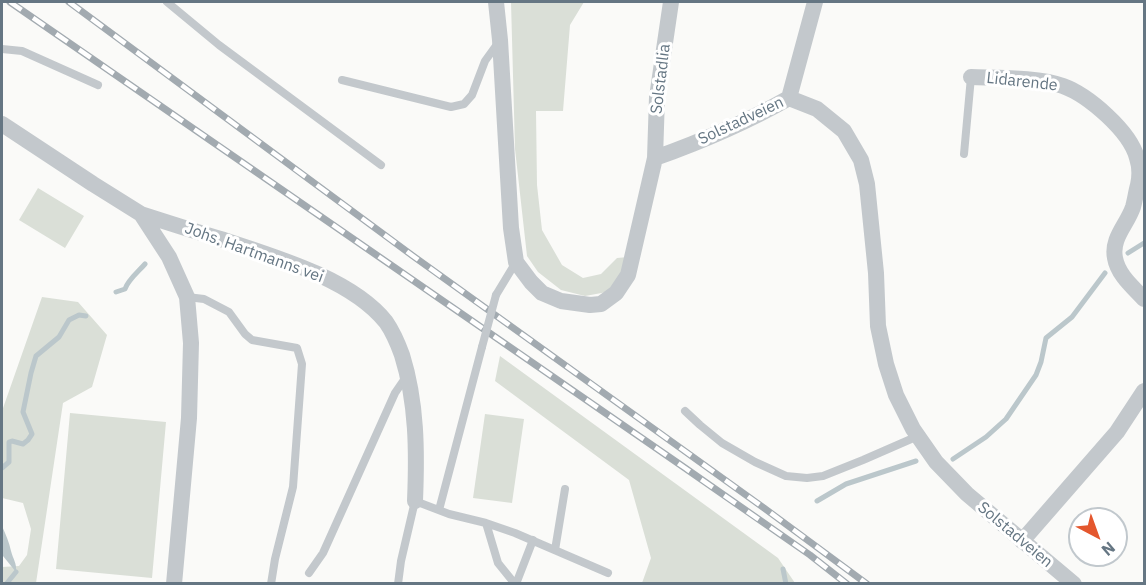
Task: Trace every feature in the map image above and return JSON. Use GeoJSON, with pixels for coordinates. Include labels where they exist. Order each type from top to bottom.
{"type":"FeatureCollection","features":[{"type":"Feature","properties":{"kind":"street"},"geometry":{"type":"LineString","coordinates":[[496,2],[511,228],[516,261],[542,293],[561,302],[590,305],[601,304],[616,293],[628,275],[655,158]]}},
{"type":"Feature","properties":{"kind":"street","name":"Solstadlia"},"geometry":{"type":"LineString","coordinates":[[655,158],[657,97],[671,2]]}},
{"type":"Feature","properties":{"kind":"street"},"geometry":{"type":"LineString","coordinates":[[789,98],[815,2]]}},
{"type":"Feature","properties":{"kind":"street","name":"Lidarende"},"geometry":{"type":"LineString","coordinates":[[971,77],[1042,81],[1063,86],[1083,97],[1107,115],[1124,135],[1137,156],[1140,175],[1133,208],[1116,238],[1114,258],[1122,275],[1144,299]]}},
{"type":"Feature","properties":{"kind":"street","name":"Solstadveien"},"geometry":{"type":"LineString","coordinates":[[655,158],[760,115],[789,98],[817,109],[844,131],[861,160],[867,184],[876,273],[878,326],[886,364],[896,394],[918,436],[936,462],[967,494],[1074,584]]}},
{"type":"Feature","properties":{"kind":"street","name":"Johs. Hartmanns vei"},"geometry":{"type":"LineString","coordinates":[[2,124],[141,214],[292,264],[342,287],[363,300],[386,323],[398,345],[408,374],[417,457],[415,501]]}},
{"type":"Feature","properties":{"kind":"street","name":"Johs. Hartmanns vei"},"geometry":{"type":"LineString","coordinates":[[141,214],[169,257],[187,297],[191,343],[189,418],[174,584]]}},
{"type":"Feature","properties":{"kind":"street"},"geometry":{"type":"LineString","coordinates":[[1022,541],[1117,432],[1144,391]]}},
{"type":"Feature","properties":{"kind":"lane"},"geometry":{"type":"LineString","coordinates":[[167,2],[219,45],[381,165]]}},
{"type":"Feature","properties":{"kind":"lane"},"geometry":{"type":"LineString","coordinates":[[342,80],[451,107],[464,104],[472,95],[485,61],[500,40]]}},
{"type":"Feature","properties":{"kind":"lane"},"geometry":{"type":"LineString","coordinates":[[2,49],[22,51],[98,85]]}},
{"type":"Feature","properties":{"kind":"lane"},"geometry":{"type":"LineString","coordinates":[[964,154],[971,77]]}},
{"type":"Feature","properties":{"kind":"lane"},"geometry":{"type":"LineString","coordinates":[[439,510],[496,295],[516,261]]}},
{"type":"Feature","properties":{"kind":"lane"},"geometry":{"type":"LineString","coordinates":[[187,297],[204,298],[229,312],[252,340],[297,348],[302,364],[293,487],[275,559],[272,584]]}},
{"type":"Feature","properties":{"kind":"lane"},"geometry":{"type":"LineString","coordinates":[[309,573],[323,553],[395,393],[408,374]]}},
{"type":"Feature","properties":{"kind":"lane"},"geometry":{"type":"LineString","coordinates":[[685,411],[722,443],[786,476],[807,478],[823,476],[918,436]]}},
{"type":"Feature","properties":{"kind":"lane"},"geometry":{"type":"LineString","coordinates":[[555,550],[565,489]]}},
{"type":"Feature","properties":{"kind":"lane"},"geometry":{"type":"LineString","coordinates":[[398,584],[415,501],[533,540],[608,573]]}},
{"type":"Feature","properties":{"kind":"lane"},"geometry":{"type":"LineString","coordinates":[[486,523],[498,563],[516,584],[533,540]]}},
{"type":"Feature","properties":{"kind":"shaded area"},"geometry":{"type":"Polygon","coordinates":[[[511,2],[584,2],[570,25],[563,111],[536,111],[537,185],[542,230],[562,265],[583,278],[601,274],[617,258],[628,257],[623,278],[607,292],[585,296],[561,290],[538,272],[527,256],[515,149],[511,2]]]}},
{"type":"Feature","properties":{"kind":"shaded area"},"geometry":{"type":"Polygon","coordinates":[[[38,188],[84,216],[65,248],[19,220],[38,188]]]}},
{"type":"Feature","properties":{"kind":"shaded area"},"geometry":{"type":"Polygon","coordinates":[[[42,297],[78,302],[107,335],[92,387],[63,403],[36,583],[2,583],[2,567],[19,566],[27,555],[31,529],[23,503],[2,498],[2,411],[42,297]]]}},
{"type":"Feature","properties":{"kind":"shaded area"},"geometry":{"type":"Polygon","coordinates":[[[500,356],[778,558],[795,583],[642,583],[651,558],[629,480],[495,381],[500,356]]]}},
{"type":"Feature","properties":{"kind":"shaded area"},"geometry":{"type":"Polygon","coordinates":[[[70,413],[166,422],[152,578],[56,569],[70,413]]]}},
{"type":"Feature","properties":{"kind":"shaded area"},"geometry":{"type":"Polygon","coordinates":[[[485,414],[524,419],[512,503],[473,498],[485,414]]]}},
{"type":"Feature","properties":{"kind":"shaded area"},"geometry":{"type":"Polygon","coordinates":[[[2,526],[15,564],[16,572],[3,556],[2,526]]]}},
{"type":"Feature","properties":{"kind":"waterway"},"geometry":{"type":"LineString","coordinates":[[1128,253],[1144,243]]}},
{"type":"Feature","properties":{"kind":"waterway"},"geometry":{"type":"LineString","coordinates":[[116,292],[125,289],[145,264]]}},
{"type":"Feature","properties":{"kind":"waterway"},"geometry":{"type":"LineString","coordinates":[[953,459],[986,437],[1006,419],[1036,375],[1046,338],[1072,317],[1105,273]]}},
{"type":"Feature","properties":{"kind":"waterway"},"geometry":{"type":"LineString","coordinates":[[2,468],[9,462],[9,442],[23,444],[32,434],[23,412],[36,356],[59,337],[69,320],[79,315],[86,316]]}},
{"type":"Feature","properties":{"kind":"waterway"},"geometry":{"type":"LineString","coordinates":[[817,501],[846,484],[916,461]]}},
{"type":"Feature","properties":{"kind":"waterway"},"geometry":{"type":"LineString","coordinates":[[783,569],[786,584]]}},
{"type":"Feature","properties":{"kind":"waterway"},"geometry":{"type":"LineString","coordinates":[[7,583],[16,572]]}},
{"type":"Feature","properties":{"kind":"railway"},"geometry":{"type":"LineString","coordinates":[[10,2],[685,468],[810,555],[847,584]]}},
{"type":"Feature","properties":{"kind":"railway"},"geometry":{"type":"LineString","coordinates":[[69,2],[413,256],[867,584]]}}]}
